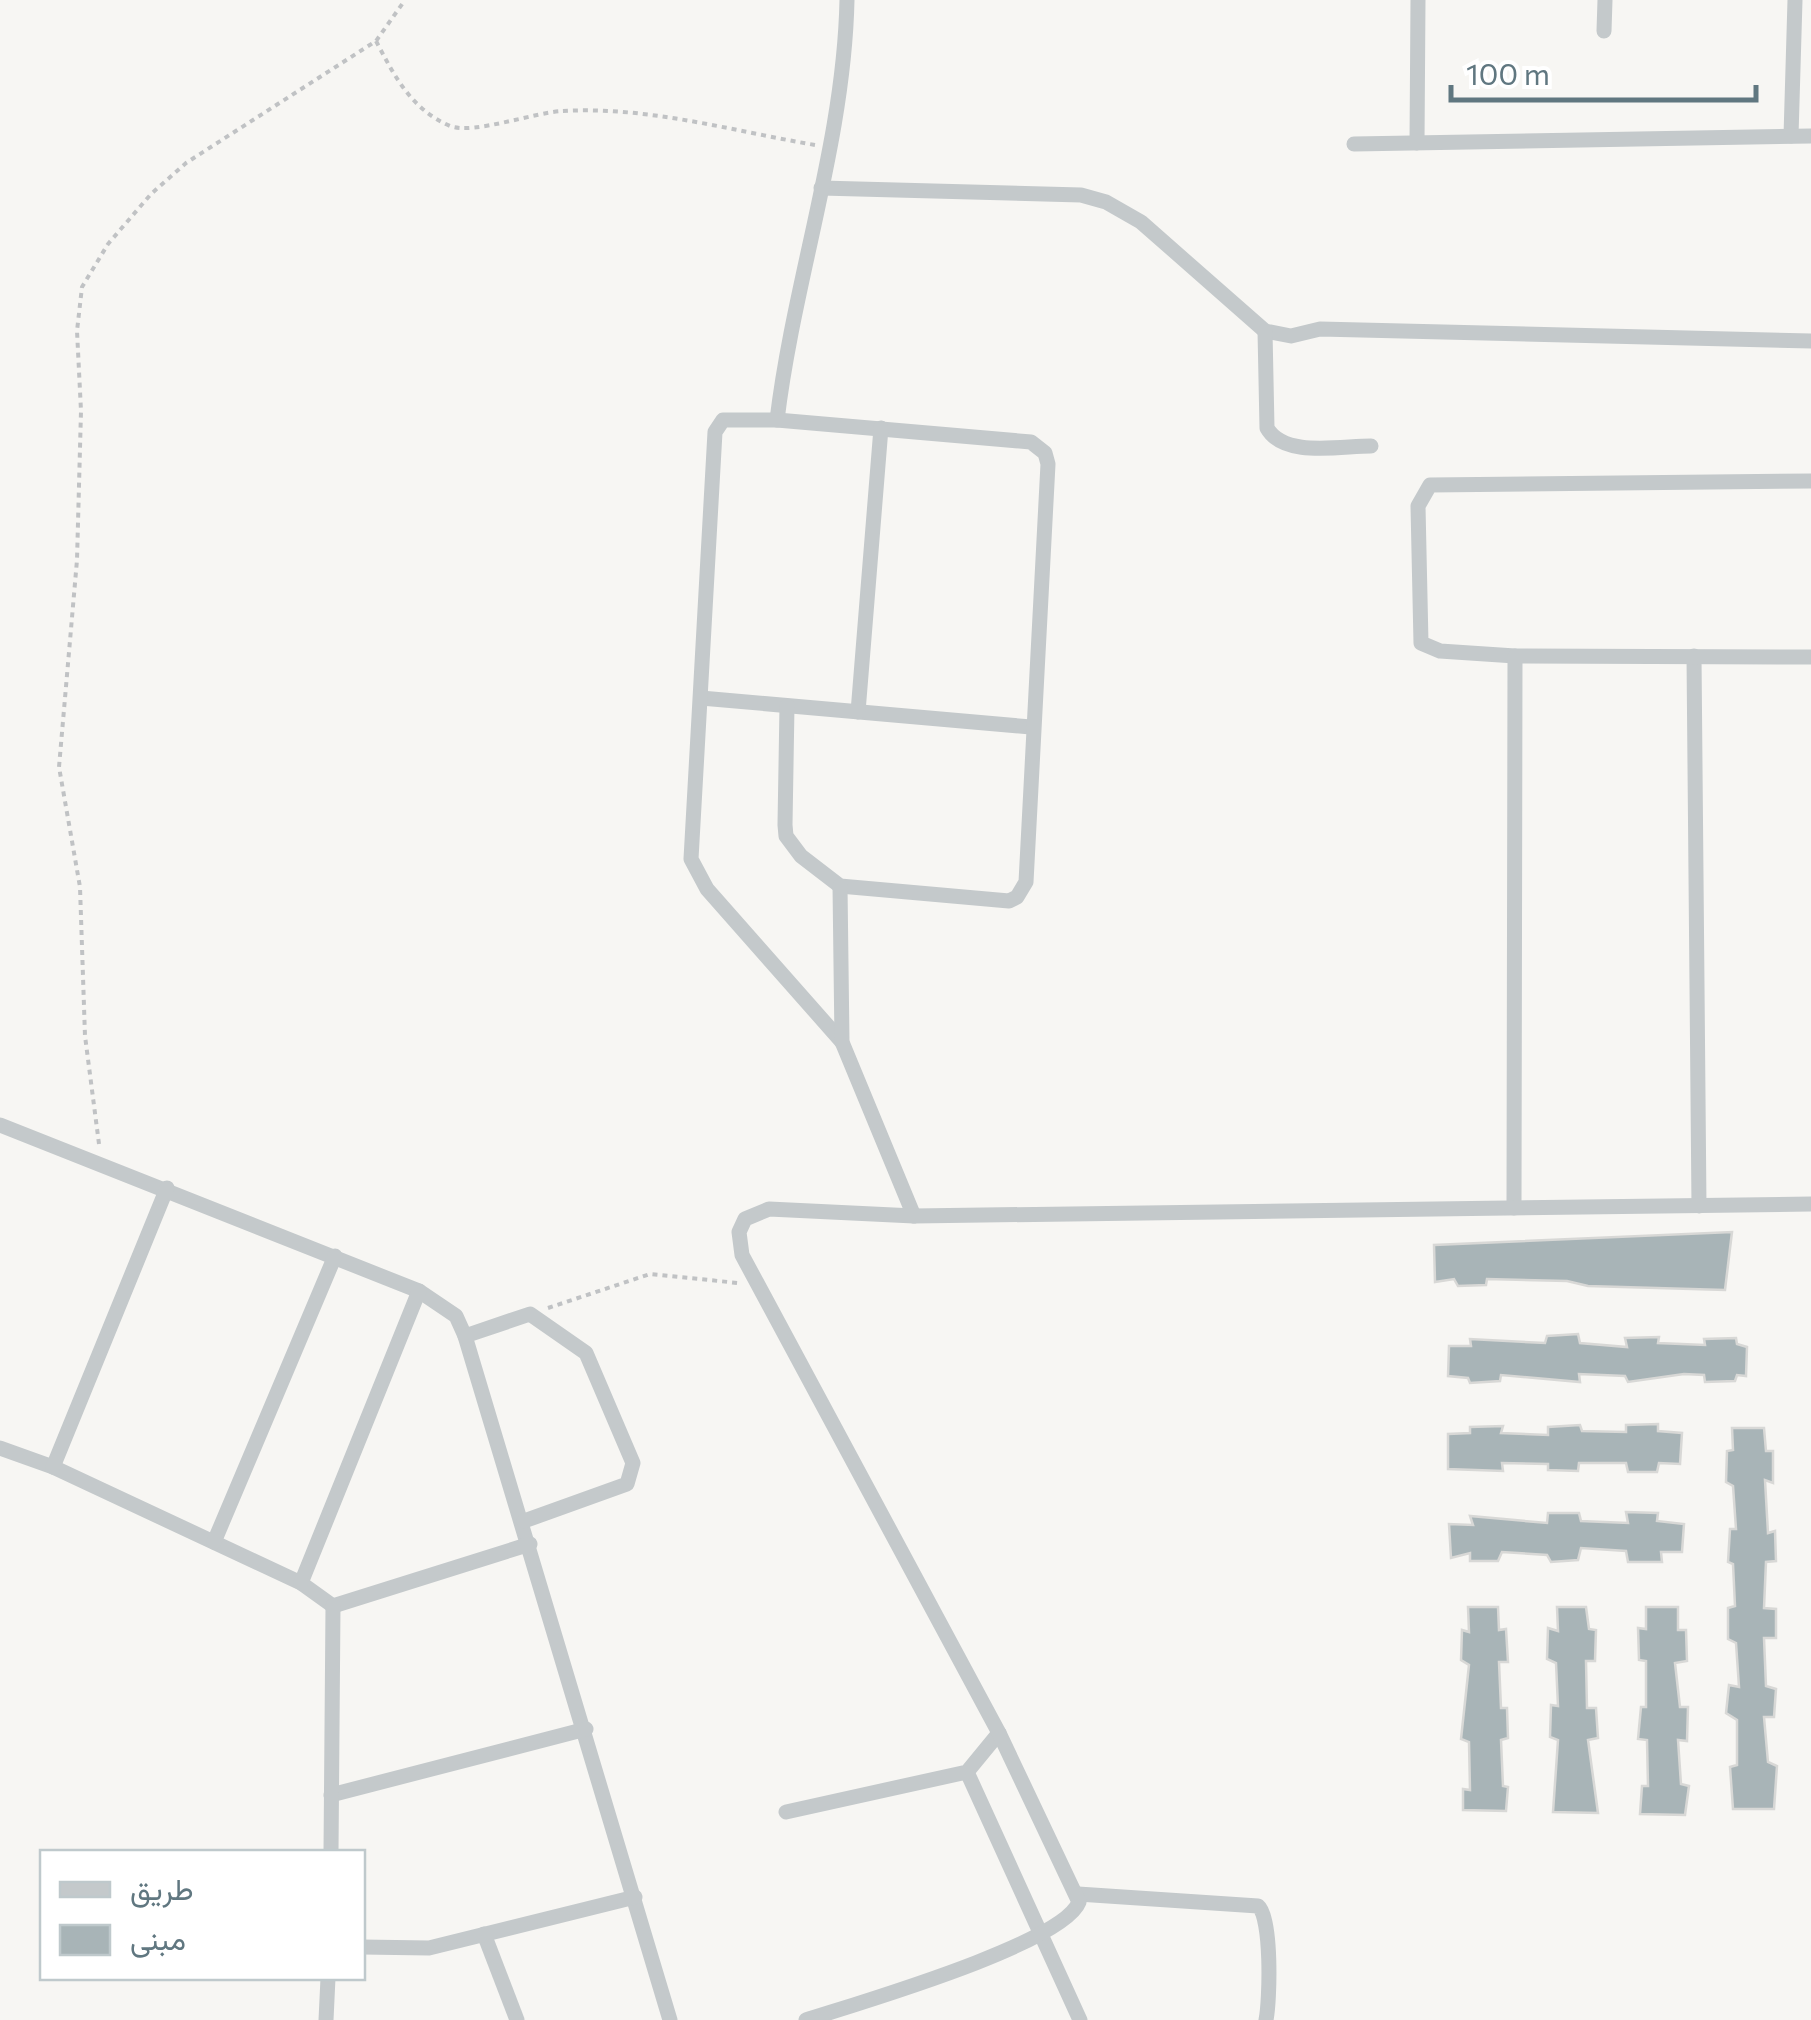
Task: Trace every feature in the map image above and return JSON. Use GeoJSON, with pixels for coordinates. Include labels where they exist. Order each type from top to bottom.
{"type":"FeatureCollection","features":[{"type":"Feature","properties":{"kind":"street"},"geometry":{"type":"LineString","coordinates":[[777,420],[786,350],[829,148],[846,43],[847,0]]}},
{"type":"Feature","properties":{"kind":"street"},"geometry":{"type":"LineString","coordinates":[[1417,143],[1418,0]]}},
{"type":"Feature","properties":{"kind":"street"},"geometry":{"type":"LineString","coordinates":[[1604,31],[1605,0]]}},
{"type":"Feature","properties":{"kind":"street"},"geometry":{"type":"LineString","coordinates":[[1791,136],[1795,0]]}},
{"type":"Feature","properties":{"kind":"street"},"geometry":{"type":"LineString","coordinates":[[1354,144],[1811,136]]}},
{"type":"Feature","properties":{"kind":"street"},"geometry":{"type":"LineString","coordinates":[[820,188],[1081,195],[1106,202],[1141,222],[1266,331],[1291,336],[1320,330],[1811,341]]}},
{"type":"Feature","properties":{"kind":"street"},"geometry":{"type":"LineString","coordinates":[[1266,331],[1267,428],[1274,439],[1293,446],[1371,446]]}},
{"type":"Feature","properties":{"kind":"street"},"geometry":{"type":"LineString","coordinates":[[787,706],[786,836],[801,856],[840,886],[1009,901],[1017,897],[1026,882],[1045,452],[1031,442],[777,420],[723,420],[715,432],[691,840],[697,874],[842,1042],[914,1216]]}},
{"type":"Feature","properties":{"kind":"street"},"geometry":{"type":"LineString","coordinates":[[858,712],[881,428]]}},
{"type":"Feature","properties":{"kind":"street"},"geometry":{"type":"LineString","coordinates":[[1811,481],[1430,485],[1418,506],[1421,643],[1440,651],[1515,656],[1811,657]]}},
{"type":"Feature","properties":{"kind":"street"},"geometry":{"type":"LineString","coordinates":[[1514,1208],[1515,656]]}},
{"type":"Feature","properties":{"kind":"street"},"geometry":{"type":"LineString","coordinates":[[1694,656],[1699,1206]]}},
{"type":"Feature","properties":{"kind":"street"},"geometry":{"type":"LineString","coordinates":[[701,698],[1031,726]]}},
{"type":"Feature","properties":{"kind":"street"},"geometry":{"type":"LineString","coordinates":[[840,886],[842,1042]]}},
{"type":"Feature","properties":{"kind":"street"},"geometry":{"type":"LineString","coordinates":[[0,1125],[419,1291],[456,1316],[466,1336],[524,1521],[670,2020]]}},
{"type":"Feature","properties":{"kind":"street"},"geometry":{"type":"LineString","coordinates":[[53,1467],[167,1188]]}},
{"type":"Feature","properties":{"kind":"street"},"geometry":{"type":"LineString","coordinates":[[806,2020],[956,1970],[1041,1933],[1072,1915],[1078,1894],[999,1733],[758,1284],[738,1238],[741,1224],[751,1215],[770,1210],[914,1216],[1811,1204]]}},
{"type":"Feature","properties":{"kind":"street"},"geometry":{"type":"LineString","coordinates":[[214,1542],[335,1256]]}},
{"type":"Feature","properties":{"kind":"street"},"geometry":{"type":"LineString","coordinates":[[302,1584],[419,1291]]}},
{"type":"Feature","properties":{"kind":"street"},"geometry":{"type":"LineString","coordinates":[[466,1336],[530,1314],[586,1354],[633,1463],[627,1484],[524,1521]]}},
{"type":"Feature","properties":{"kind":"street"},"geometry":{"type":"LineString","coordinates":[[0,1448],[53,1467],[214,1542],[302,1584],[333,1606]]}},
{"type":"Feature","properties":{"kind":"street"},"geometry":{"type":"LineString","coordinates":[[333,1606],[530,1544]]}},
{"type":"Feature","properties":{"kind":"street"},"geometry":{"type":"LineString","coordinates":[[331,1850],[333,1606]]}},
{"type":"Feature","properties":{"kind":"street"},"geometry":{"type":"LineString","coordinates":[[331,1794],[586,1728]]}},
{"type":"Feature","properties":{"kind":"street"},"geometry":{"type":"LineString","coordinates":[[786,1812],[967,1772],[999,1733]]}},
{"type":"Feature","properties":{"kind":"street"},"geometry":{"type":"LineString","coordinates":[[967,1772],[1080,2020]]}},
{"type":"Feature","properties":{"kind":"street"},"geometry":{"type":"LineString","coordinates":[[1078,1894],[1258,1906],[1267,1918],[1266,1964],[1272,1990],[1266,2020]]}},
{"type":"Feature","properties":{"kind":"street"},"geometry":{"type":"LineString","coordinates":[[365,1946],[407,1950],[635,1897]]}},
{"type":"Feature","properties":{"kind":"street"},"geometry":{"type":"LineString","coordinates":[[484,1934],[517,2020]]}},
{"type":"Feature","properties":{"kind":"street"},"geometry":{"type":"LineString","coordinates":[[326,2020],[328,1980]]}},
{"type":"Feature","properties":{"kind":"path"},"geometry":{"type":"LineString","coordinates":[[102,1164],[85,1036],[80,887],[60,767],[77,560],[82,411],[76,331],[82,287],[108,244],[150,194],[186,164],[376,41],[405,0]]}},
{"type":"Feature","properties":{"kind":"path"},"geometry":{"type":"LineString","coordinates":[[376,41],[400,88],[419,107],[454,128],[562,111],[616,110],[829,148]]}},
{"type":"Feature","properties":{"kind":"path"},"geometry":{"type":"LineString","coordinates":[[530,1314],[650,1274],[758,1284]]}},
{"type":"Feature","properties":{"kind":"building"},"geometry":{"type":"Polygon","coordinates":[[[1732,1232],[1725,1290],[1588,1286],[1567,1281],[1487,1279],[1486,1285],[1458,1286],[1454,1279],[1435,1282],[1434,1245],[1732,1232]]]}},
{"type":"Feature","properties":{"kind":"building"},"geometry":{"type":"Polygon","coordinates":[[[1578,1334],[1580,1343],[1627,1347],[1625,1338],[1659,1337],[1658,1343],[1705,1345],[1704,1339],[1736,1338],[1737,1344],[1747,1347],[1746,1376],[1737,1375],[1735,1381],[1705,1382],[1704,1375],[1684,1374],[1628,1382],[1625,1376],[1579,1374],[1580,1382],[1501,1375],[1500,1381],[1470,1383],[1468,1378],[1448,1376],[1449,1346],[1471,1346],[1470,1339],[1545,1343],[1547,1336],[1578,1334]]]}},
{"type":"Feature","properties":{"kind":"building"},"geometry":{"type":"Polygon","coordinates":[[[1658,1424],[1658,1431],[1682,1433],[1680,1464],[1659,1463],[1657,1472],[1628,1472],[1626,1463],[1579,1463],[1578,1471],[1548,1470],[1548,1464],[1502,1463],[1503,1471],[1448,1469],[1448,1434],[1470,1433],[1470,1427],[1503,1426],[1501,1433],[1548,1435],[1548,1427],[1580,1425],[1582,1431],[1626,1432],[1626,1425],[1658,1424]]]}},
{"type":"Feature","properties":{"kind":"building"},"geometry":{"type":"Polygon","coordinates":[[[1732,1428],[1764,1428],[1766,1451],[1773,1451],[1773,1483],[1765,1480],[1768,1533],[1775,1531],[1776,1561],[1766,1562],[1764,1608],[1776,1609],[1776,1638],[1764,1638],[1766,1686],[1776,1689],[1774,1717],[1764,1717],[1768,1762],[1777,1766],[1774,1809],[1733,1809],[1730,1767],[1737,1765],[1737,1720],[1726,1713],[1729,1685],[1739,1687],[1736,1643],[1728,1639],[1728,1608],[1735,1606],[1733,1564],[1728,1562],[1730,1529],[1736,1529],[1733,1486],[1726,1482],[1727,1451],[1733,1450],[1732,1428]]]}},
{"type":"Feature","properties":{"kind":"building"},"geometry":{"type":"Polygon","coordinates":[[[1626,1512],[1658,1513],[1657,1521],[1684,1524],[1682,1552],[1661,1552],[1662,1562],[1628,1562],[1626,1551],[1581,1548],[1578,1560],[1551,1562],[1547,1555],[1502,1552],[1498,1561],[1470,1561],[1470,1553],[1451,1558],[1449,1524],[1473,1525],[1470,1516],[1547,1523],[1548,1513],[1579,1513],[1581,1521],[1628,1523],[1626,1512]]]}},
{"type":"Feature","properties":{"kind":"building"},"geometry":{"type":"Polygon","coordinates":[[[1468,1607],[1498,1607],[1499,1630],[1506,1629],[1508,1662],[1499,1662],[1501,1708],[1507,1708],[1508,1738],[1501,1740],[1503,1786],[1508,1787],[1506,1811],[1463,1810],[1463,1789],[1470,1790],[1469,1742],[1461,1739],[1469,1665],[1461,1660],[1462,1630],[1469,1632],[1468,1607]]]}},
{"type":"Feature","properties":{"kind":"building"},"geometry":{"type":"Polygon","coordinates":[[[1557,1607],[1586,1607],[1589,1629],[1596,1630],[1595,1661],[1586,1661],[1587,1708],[1596,1708],[1598,1738],[1588,1740],[1598,1813],[1553,1812],[1558,1740],[1550,1737],[1551,1705],[1558,1706],[1556,1663],[1547,1659],[1548,1628],[1558,1631],[1557,1607]]]}},
{"type":"Feature","properties":{"kind":"building"},"geometry":{"type":"Polygon","coordinates":[[[1646,1607],[1678,1607],[1678,1630],[1686,1630],[1687,1661],[1675,1663],[1680,1707],[1688,1707],[1687,1741],[1678,1740],[1681,1784],[1689,1786],[1685,1815],[1640,1814],[1642,1786],[1648,1786],[1647,1740],[1638,1739],[1641,1707],[1646,1707],[1646,1661],[1639,1660],[1638,1628],[1646,1629],[1646,1607]]]}}]}
